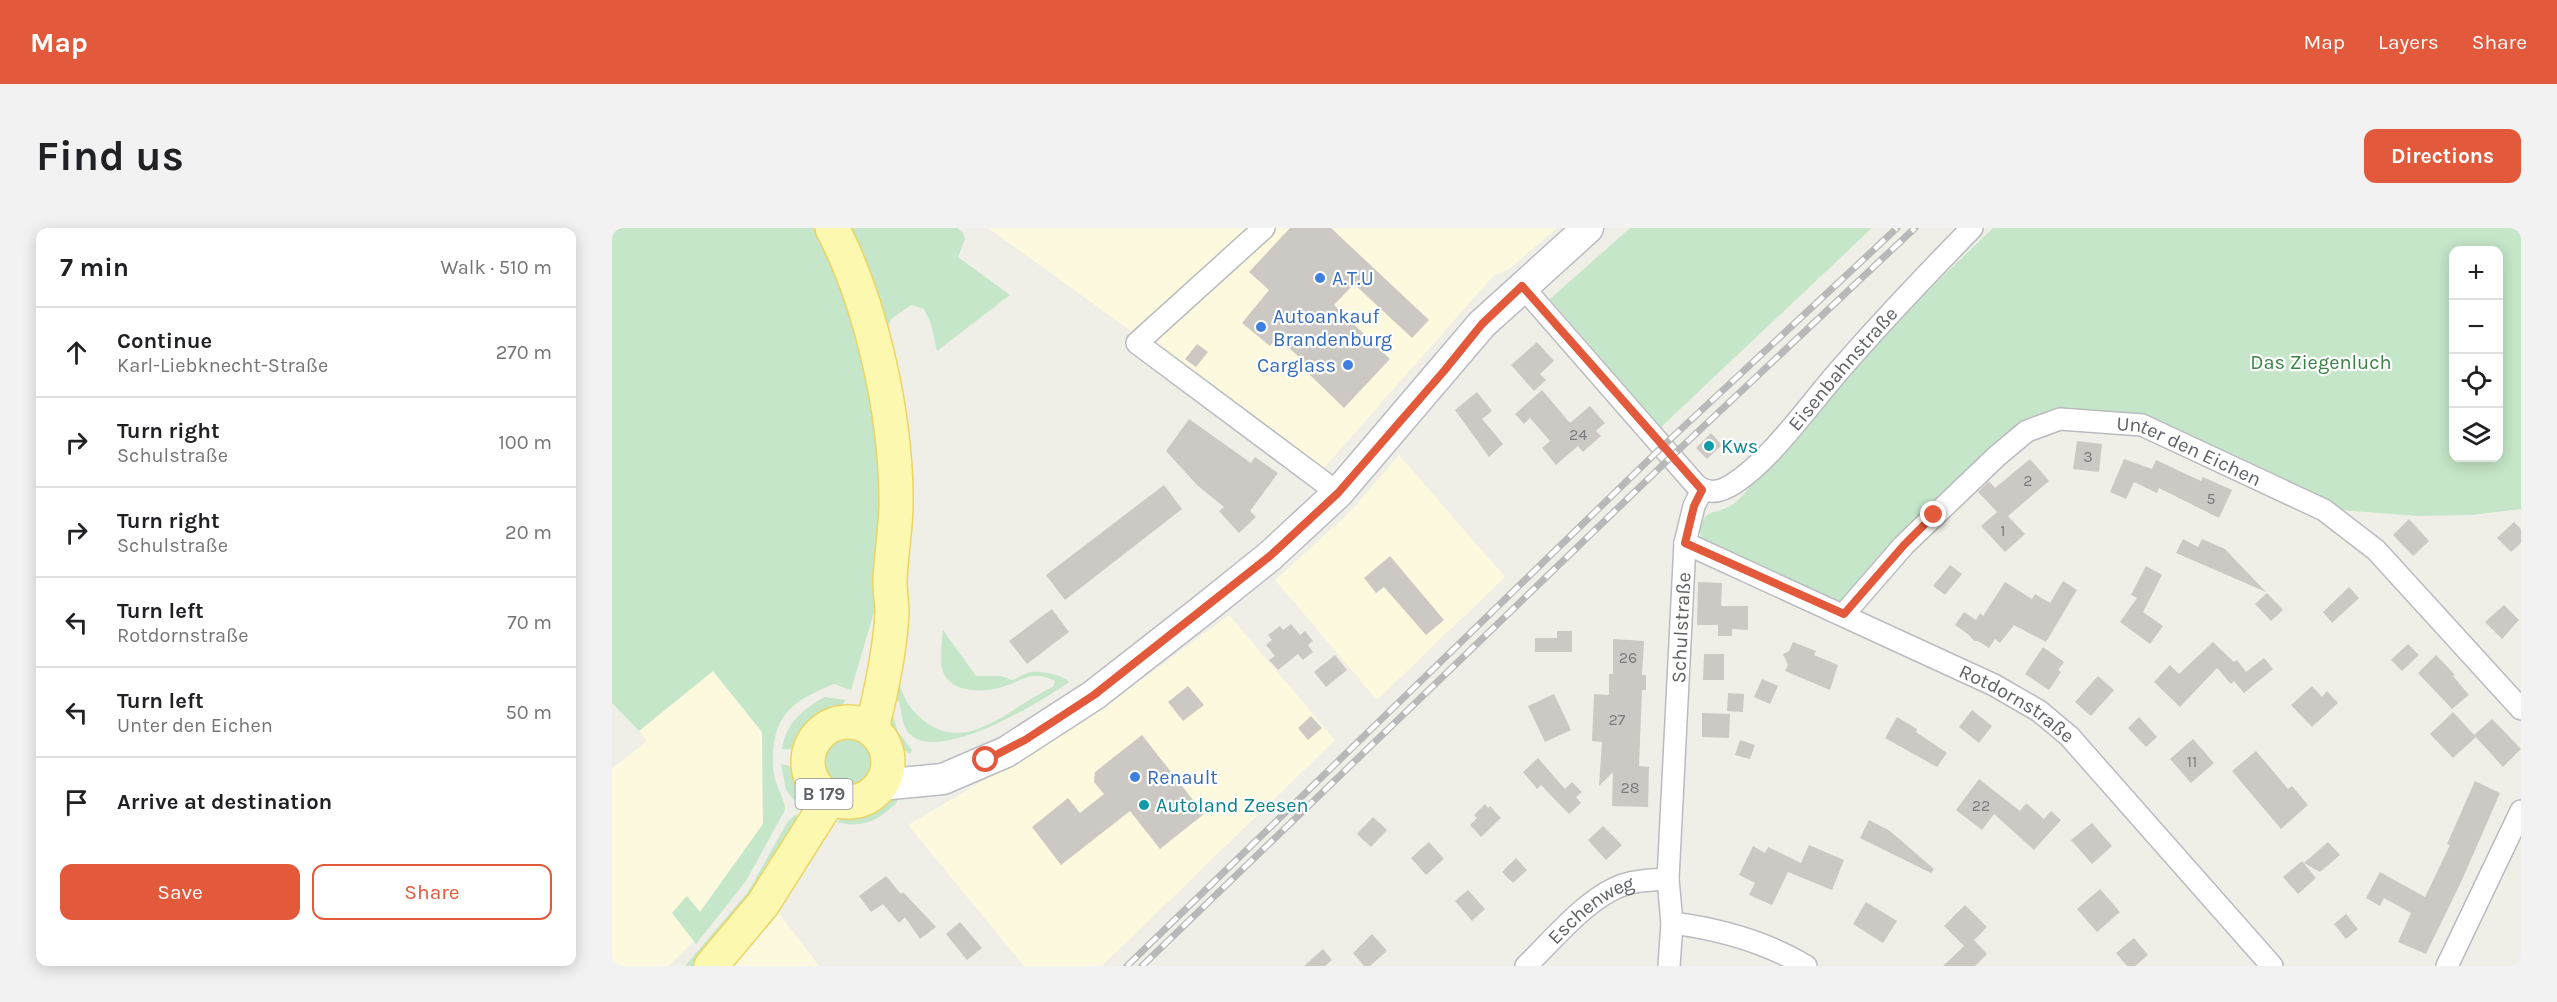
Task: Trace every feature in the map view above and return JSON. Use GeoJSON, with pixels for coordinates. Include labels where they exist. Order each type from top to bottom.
{"type":"FeatureCollection","features":[{"type":"Feature","properties":{"kind":"main road"},"geometry":{"type":"LineString","coordinates":[[832,228],[862,303],[878,357],[893,445],[896,496],[890,581],[892,614],[886,658],[861,726],[881,739],[887,751],[884,775]]}},
{"type":"Feature","properties":{"kind":"main road","name":"B 179"},"geometry":{"type":"LineString","coordinates":[[861,726],[838,723],[827,727],[818,735],[811,746],[808,757],[813,781],[820,791],[830,798],[852,802],[873,794],[884,775]]}},
{"type":"Feature","properties":{"kind":"main road","name":"B 179"},"geometry":{"type":"LineString","coordinates":[[711,966],[763,904],[830,798]]}},
{"type":"Feature","properties":{"kind":"street"},"geometry":{"type":"LineString","coordinates":[[1264,228],[1137,343],[1338,493]]}},
{"type":"Feature","properties":{"kind":"street"},"geometry":{"type":"LineString","coordinates":[[884,775],[943,779],[1025,740],[1094,695],[1270,556],[1338,493],[1482,324],[1588,228]]}},
{"type":"Feature","properties":{"kind":"street","name":"Eisenbahnstraße"},"geometry":{"type":"LineString","coordinates":[[1702,490],[1711,492],[1723,490],[1750,471],[1803,415],[1907,293],[1972,228]]}},
{"type":"Feature","properties":{"kind":"street"},"geometry":{"type":"LineString","coordinates":[[1522,286],[1702,490]]}},
{"type":"Feature","properties":{"kind":"street","name":"Unter den Eichen"},"geometry":{"type":"LineString","coordinates":[[1844,614],[1904,545],[1996,456],[2027,431],[2060,419],[2142,425],[2324,510],[2376,550],[2521,709]]}},
{"type":"Feature","properties":{"kind":"street","name":"Schulstraße"},"geometry":{"type":"LineString","coordinates":[[1669,966],[1672,923],[1668,879],[1685,543],[1694,506],[1702,490]]}},
{"type":"Feature","properties":{"kind":"street","name":"Rotdornstraße"},"geometry":{"type":"LineString","coordinates":[[1685,543],[1844,614],[1994,685],[2039,711],[2069,736],[2272,966]]}},
{"type":"Feature","properties":{"kind":"street"},"geometry":{"type":"LineString","coordinates":[[2447,966],[2521,811]]}},
{"type":"Feature","properties":{"kind":"street","name":"Eschenweg"},"geometry":{"type":"LineString","coordinates":[[1526,966],[1588,906],[1607,892],[1628,883],[1668,879]]}},
{"type":"Feature","properties":{"kind":"street"},"geometry":{"type":"LineString","coordinates":[[1672,923],[1700,926],[1744,938],[1777,949],[1806,966]]}},
{"type":"Feature","properties":{"kind":"shaded area"},"geometry":{"type":"Polygon","coordinates":[[[988,228],[1557,228],[1509,269],[1494,275],[1323,469],[988,228]]]}},
{"type":"Feature","properties":{"kind":"shaded area"},"geometry":{"type":"Polygon","coordinates":[[[1399,455],[1505,577],[1377,700],[1275,580],[1347,515],[1399,455]]]}},
{"type":"Feature","properties":{"kind":"shaded area"},"geometry":{"type":"Polygon","coordinates":[[[1229,615],[1335,740],[1102,966],[1024,966],[908,825],[1087,720],[1229,615]]]}},
{"type":"Feature","properties":{"kind":"shaded area"},"geometry":{"type":"Polygon","coordinates":[[[713,671],[762,732],[763,824],[700,912],[672,912],[694,941],[669,966],[612,966],[612,769],[647,741],[639,731],[713,671]]]}},
{"type":"Feature","properties":{"kind":"shaded area"},"geometry":{"type":"Polygon","coordinates":[[[778,912],[819,966],[732,966],[778,912]]]}},
{"type":"Feature","properties":{"kind":"green space"},"geometry":{"type":"Polygon","coordinates":[[[612,228],[817,228],[855,322],[865,361],[882,465],[877,602],[851,690],[834,684],[809,695],[790,709],[783,718],[774,741],[773,771],[785,810],[746,881],[696,944],[672,913],[687,896],[700,912],[763,824],[762,732],[713,671],[639,731],[612,703],[612,228]]]}},
{"type":"Feature","properties":{"kind":"green space"},"geometry":{"type":"Polygon","coordinates":[[[841,228],[957,228],[963,233],[965,239],[958,257],[1010,295],[937,351],[931,324],[924,309],[911,305],[891,319],[886,331],[903,406],[913,483],[911,533],[897,677],[904,696],[923,720],[940,730],[957,733],[990,724],[1053,687],[1055,681],[1033,676],[994,689],[976,690],[958,687],[945,676],[942,668],[943,630],[976,676],[1001,676],[1012,680],[1029,673],[1040,672],[1057,675],[1069,682],[992,726],[946,741],[927,742],[908,733],[899,702],[893,699],[903,577],[841,228]]]}},
{"type":"Feature","properties":{"kind":"green space"},"geometry":{"type":"Polygon","coordinates":[[[1630,228],[1872,228],[1661,427],[1550,299],[1630,228]]]}},
{"type":"Feature","properties":{"kind":"green space","name":"Das Ziegenluch"},"geometry":{"type":"Polygon","coordinates":[[[1993,228],[2521,228],[2521,509],[2471,515],[2418,516],[2340,510],[2142,425],[2027,431],[1844,614],[1703,542],[1699,527],[1702,521],[1709,514],[1734,504],[1899,318],[1993,228]]]}},
{"type":"Feature","properties":{"kind":"green space"},"geometry":{"type":"Polygon","coordinates":[[[825,697],[846,700],[833,713],[809,730],[799,749],[782,749],[791,724],[810,706],[825,697]]]}},
{"type":"Feature","properties":{"kind":"green space"},"geometry":{"type":"Polygon","coordinates":[[[892,713],[898,732],[912,750],[910,754],[895,743],[888,732],[892,713]]]}},
{"type":"Feature","properties":{"kind":"green space"},"geometry":{"type":"Polygon","coordinates":[[[843,734],[853,734],[863,738],[871,746],[875,761],[871,776],[863,784],[853,788],[843,788],[833,784],[825,776],[821,766],[821,756],[825,746],[833,738],[843,734]]]}},
{"type":"Feature","properties":{"kind":"green space"},"geometry":{"type":"Polygon","coordinates":[[[781,764],[798,768],[804,788],[803,804],[797,804],[786,790],[781,764]]]}},
{"type":"Feature","properties":{"kind":"green space"},"geometry":{"type":"Polygon","coordinates":[[[887,794],[896,798],[897,802],[877,818],[855,824],[837,822],[853,811],[868,808],[887,794]]]}},
{"type":"Feature","properties":{"kind":"green space"},"geometry":{"type":"Polygon","coordinates":[[[795,815],[800,815],[769,877],[695,966],[685,966],[748,892],[788,821],[795,815]]]}},
{"type":"Feature","properties":{"kind":"building"},"geometry":{"type":"Polygon","coordinates":[[[1290,228],[1331,228],[1429,320],[1412,338],[1354,284],[1334,305],[1390,359],[1344,408],[1306,371],[1310,367],[1277,337],[1270,346],[1242,323],[1269,290],[1249,272],[1290,228]]]}},
{"type":"Feature","properties":{"kind":"building"},"geometry":{"type":"Polygon","coordinates":[[[1537,342],[1554,361],[1540,374],[1546,380],[1534,391],[1511,365],[1537,342]]]}},
{"type":"Feature","properties":{"kind":"building"},"geometry":{"type":"Polygon","coordinates":[[[1197,344],[1208,352],[1196,367],[1185,359],[1197,344]]]}},
{"type":"Feature","properties":{"kind":"building"},"geometry":{"type":"Polygon","coordinates":[[[1542,390],[1570,423],[1590,406],[1605,423],[1596,431],[1601,436],[1583,452],[1578,446],[1556,465],[1542,448],[1550,441],[1530,418],[1524,424],[1515,414],[1542,390]]]}},
{"type":"Feature","properties":{"kind":"building"},"geometry":{"type":"Polygon","coordinates":[[[1477,392],[1492,411],[1482,419],[1503,444],[1489,457],[1455,410],[1477,392]]]}},
{"type":"Feature","properties":{"kind":"building"},"geometry":{"type":"Polygon","coordinates":[[[1189,419],[1251,463],[1255,457],[1278,473],[1250,511],[1256,517],[1239,533],[1219,511],[1224,507],[1197,485],[1166,451],[1189,419]]]}},
{"type":"Feature","properties":{"kind":"building","name":"Kws"},"geometry":{"type":"Polygon","coordinates":[[[1711,433],[1722,445],[1707,459],[1696,448],[1711,433]]]}},
{"type":"Feature","properties":{"kind":"building"},"geometry":{"type":"Polygon","coordinates":[[[2077,441],[2102,444],[2099,472],[2073,469],[2077,441]]]}},
{"type":"Feature","properties":{"kind":"building"},"geometry":{"type":"Polygon","coordinates":[[[2030,459],[2049,481],[2008,516],[2025,534],[2005,552],[1981,526],[1997,512],[1978,492],[1989,481],[1995,488],[2030,459]]]}},
{"type":"Feature","properties":{"kind":"building"},"geometry":{"type":"Polygon","coordinates":[[[2124,459],[2152,469],[2156,460],[2201,481],[2203,477],[2232,490],[2219,518],[2159,488],[2157,493],[2134,482],[2126,499],[2110,492],[2124,459]]]}},
{"type":"Feature","properties":{"kind":"building"},"geometry":{"type":"Polygon","coordinates":[[[1164,485],[1182,509],[1065,600],[1046,575],[1164,485]]]}},
{"type":"Feature","properties":{"kind":"building"},"geometry":{"type":"Polygon","coordinates":[[[2409,519],[2429,541],[2413,556],[2393,535],[2409,519]]]}},
{"type":"Feature","properties":{"kind":"building"},"geometry":{"type":"Polygon","coordinates":[[[2514,522],[2521,529],[2521,543],[2511,552],[2497,538],[2514,522]]]}},
{"type":"Feature","properties":{"kind":"building"},"geometry":{"type":"Polygon","coordinates":[[[2183,539],[2198,547],[2202,539],[2225,549],[2266,592],[2176,553],[2183,539]]]}},
{"type":"Feature","properties":{"kind":"building"},"geometry":{"type":"Polygon","coordinates":[[[1390,556],[1444,620],[1426,635],[1384,587],[1376,593],[1364,578],[1390,556]]]}},
{"type":"Feature","properties":{"kind":"building"},"geometry":{"type":"Polygon","coordinates":[[[1950,565],[1962,574],[1945,595],[1933,586],[1950,565]]]}},
{"type":"Feature","properties":{"kind":"building"},"geometry":{"type":"Polygon","coordinates":[[[2146,566],[2162,575],[2143,612],[2163,626],[2150,644],[2120,622],[2137,598],[2131,595],[2146,566]]]}},
{"type":"Feature","properties":{"kind":"building"},"geometry":{"type":"Polygon","coordinates":[[[2063,581],[2077,590],[2046,642],[2014,625],[2000,643],[1995,639],[1989,648],[1974,641],[1955,625],[1964,612],[1976,620],[1980,613],[1983,616],[2005,582],[2032,599],[2035,594],[2050,603],[2063,581]]]}},
{"type":"Feature","properties":{"kind":"building"},"geometry":{"type":"Polygon","coordinates":[[[1698,582],[1722,583],[1721,606],[1748,606],[1748,630],[1732,629],[1732,636],[1718,636],[1718,625],[1697,625],[1698,582]]]}},
{"type":"Feature","properties":{"kind":"building"},"geometry":{"type":"Polygon","coordinates":[[[2349,587],[2359,598],[2332,623],[2323,612],[2349,587]]]}},
{"type":"Feature","properties":{"kind":"building"},"geometry":{"type":"Polygon","coordinates":[[[2267,593],[2283,610],[2271,621],[2255,604],[2267,593]]]}},
{"type":"Feature","properties":{"kind":"building"},"geometry":{"type":"Polygon","coordinates":[[[2504,605],[2519,620],[2502,639],[2485,622],[2504,605]]]}},
{"type":"Feature","properties":{"kind":"building"},"geometry":{"type":"Polygon","coordinates":[[[1052,609],[1069,632],[1027,664],[1009,641],[1052,609]]]}},
{"type":"Feature","properties":{"kind":"building"},"geometry":{"type":"Polygon","coordinates":[[[1291,624],[1300,635],[1305,631],[1313,641],[1308,645],[1313,652],[1303,660],[1298,654],[1278,670],[1269,660],[1275,656],[1266,645],[1272,640],[1268,635],[1280,626],[1283,630],[1291,624]]]}},
{"type":"Feature","properties":{"kind":"building"},"geometry":{"type":"Polygon","coordinates":[[[1557,631],[1572,631],[1572,652],[1535,652],[1535,638],[1557,638],[1557,631]]]}},
{"type":"Feature","properties":{"kind":"building"},"geometry":{"type":"Polygon","coordinates":[[[1613,639],[1644,641],[1642,675],[1646,675],[1646,690],[1642,690],[1639,766],[1649,767],[1648,807],[1612,806],[1613,772],[1599,786],[1602,742],[1592,741],[1594,694],[1609,695],[1609,674],[1613,674],[1613,639]]]}},
{"type":"Feature","properties":{"kind":"building"},"geometry":{"type":"Polygon","coordinates":[[[1793,642],[1816,651],[1814,655],[1838,665],[1830,690],[1785,671],[1788,665],[1783,654],[1789,651],[1793,642]]]}},
{"type":"Feature","properties":{"kind":"building"},"geometry":{"type":"Polygon","coordinates":[[[2213,642],[2234,662],[2237,660],[2246,672],[2264,658],[2273,669],[2244,693],[2234,681],[2231,684],[2217,668],[2180,707],[2154,682],[2170,665],[2179,674],[2213,642]]]}},
{"type":"Feature","properties":{"kind":"building"},"geometry":{"type":"Polygon","coordinates":[[[2408,644],[2419,655],[2402,671],[2391,660],[2408,644]]]}},
{"type":"Feature","properties":{"kind":"building"},"geometry":{"type":"Polygon","coordinates":[[[2043,647],[2064,662],[2058,670],[2061,672],[2049,690],[2025,674],[2043,647]]]}},
{"type":"Feature","properties":{"kind":"building"},"geometry":{"type":"Polygon","coordinates":[[[1704,654],[1724,654],[1724,680],[1703,680],[1704,654]]]}},
{"type":"Feature","properties":{"kind":"building"},"geometry":{"type":"Polygon","coordinates":[[[1335,655],[1347,670],[1326,687],[1314,672],[1335,655]]]}},
{"type":"Feature","properties":{"kind":"building"},"geometry":{"type":"Polygon","coordinates":[[[2436,655],[2455,675],[2453,676],[2469,695],[2452,709],[2418,673],[2436,655]]]}},
{"type":"Feature","properties":{"kind":"building"},"geometry":{"type":"Polygon","coordinates":[[[2098,676],[2114,690],[2091,716],[2075,702],[2098,676]]]}},
{"type":"Feature","properties":{"kind":"building"},"geometry":{"type":"Polygon","coordinates":[[[1762,679],[1778,686],[1770,704],[1754,697],[1762,679]]]}},
{"type":"Feature","properties":{"kind":"building"},"geometry":{"type":"Polygon","coordinates":[[[1188,686],[1204,705],[1183,721],[1168,702],[1188,686]]]}},
{"type":"Feature","properties":{"kind":"building"},"geometry":{"type":"Polygon","coordinates":[[[2312,686],[2322,697],[2327,691],[2338,703],[2312,727],[2291,705],[2312,686]]]}},
{"type":"Feature","properties":{"kind":"building"},"geometry":{"type":"Polygon","coordinates":[[[1728,693],[1744,694],[1743,712],[1727,711],[1728,693]]]}},
{"type":"Feature","properties":{"kind":"building"},"geometry":{"type":"Polygon","coordinates":[[[1554,694],[1571,730],[1545,742],[1528,706],[1554,694]]]}},
{"type":"Feature","properties":{"kind":"building"},"geometry":{"type":"Polygon","coordinates":[[[1972,710],[1992,726],[1979,743],[1959,727],[1972,710]]]}},
{"type":"Feature","properties":{"kind":"building"},"geometry":{"type":"Polygon","coordinates":[[[2453,712],[2476,737],[2453,758],[2430,734],[2453,712]]]}},
{"type":"Feature","properties":{"kind":"building"},"geometry":{"type":"Polygon","coordinates":[[[1702,713],[1730,714],[1729,738],[1702,737],[1702,713]]]}},
{"type":"Feature","properties":{"kind":"building"},"geometry":{"type":"Polygon","coordinates":[[[1311,716],[1322,728],[1308,740],[1298,728],[1311,716]]]}},
{"type":"Feature","properties":{"kind":"building"},"geometry":{"type":"Polygon","coordinates":[[[1897,717],[1917,729],[1916,732],[1947,753],[1937,767],[1885,738],[1897,717]]]}},
{"type":"Feature","properties":{"kind":"building"},"geometry":{"type":"Polygon","coordinates":[[[2139,717],[2157,737],[2146,747],[2128,728],[2139,717]]]}},
{"type":"Feature","properties":{"kind":"building"},"geometry":{"type":"Polygon","coordinates":[[[2492,719],[2521,749],[2503,767],[2474,735],[2492,719]]]}},
{"type":"Feature","properties":{"kind":"building","name":"Autoland Zeesen"},"geometry":{"type":"Polygon","coordinates":[[[1142,735],[1204,814],[1160,849],[1130,811],[1061,865],[1032,827],[1068,798],[1080,813],[1104,794],[1094,782],[1095,772],[1142,735]]]}},
{"type":"Feature","properties":{"kind":"building"},"geometry":{"type":"Polygon","coordinates":[[[2193,739],[2214,763],[2191,783],[2170,759],[2193,739]]]}},
{"type":"Feature","properties":{"kind":"building"},"geometry":{"type":"Polygon","coordinates":[[[1740,740],[1755,745],[1750,759],[1735,755],[1740,740]]]}},
{"type":"Feature","properties":{"kind":"building"},"geometry":{"type":"Polygon","coordinates":[[[2256,751],[2288,789],[2292,786],[2308,805],[2281,829],[2232,771],[2256,751]]]}},
{"type":"Feature","properties":{"kind":"building"},"geometry":{"type":"Polygon","coordinates":[[[1538,758],[1565,789],[1572,782],[1582,792],[1576,797],[1581,803],[1569,814],[1541,785],[1537,789],[1523,772],[1538,758]]]}},
{"type":"Feature","properties":{"kind":"building"},"geometry":{"type":"Polygon","coordinates":[[[1979,779],[2020,811],[2026,803],[2044,819],[2051,811],[2061,820],[2034,850],[1994,814],[1982,830],[1956,810],[1979,779]]]}},
{"type":"Feature","properties":{"kind":"building"},"geometry":{"type":"Polygon","coordinates":[[[2475,781],[2500,793],[2462,880],[2426,954],[2398,942],[2411,913],[2384,898],[2380,906],[2366,898],[2380,872],[2425,897],[2450,845],[2447,844],[2475,781]]]}},
{"type":"Feature","properties":{"kind":"building"},"geometry":{"type":"Polygon","coordinates":[[[1485,804],[1501,818],[1481,837],[1470,825],[1477,818],[1474,815],[1485,804]]]}},
{"type":"Feature","properties":{"kind":"building"},"geometry":{"type":"Polygon","coordinates":[[[1373,817],[1387,830],[1371,847],[1357,834],[1373,817]]]}},
{"type":"Feature","properties":{"kind":"building"},"geometry":{"type":"Polygon","coordinates":[[[1869,820],[1890,831],[1934,869],[1931,873],[1860,838],[1869,820]]]}},
{"type":"Feature","properties":{"kind":"building"},"geometry":{"type":"Polygon","coordinates":[[[2092,823],[2112,846],[2092,864],[2071,840],[2092,823]]]}},
{"type":"Feature","properties":{"kind":"building"},"geometry":{"type":"Polygon","coordinates":[[[1603,826],[1622,845],[1606,860],[1588,840],[1603,826]]]}},
{"type":"Feature","properties":{"kind":"building"},"geometry":{"type":"Polygon","coordinates":[[[1429,842],[1444,859],[1426,875],[1411,858],[1429,842]]]}},
{"type":"Feature","properties":{"kind":"building"},"geometry":{"type":"Polygon","coordinates":[[[2328,842],[2340,855],[2320,872],[2304,863],[2328,842]]]}},
{"type":"Feature","properties":{"kind":"building"},"geometry":{"type":"Polygon","coordinates":[[[1809,845],[1844,860],[1832,890],[1788,872],[1772,905],[1749,895],[1755,883],[1739,875],[1753,846],[1765,853],[1768,847],[1801,863],[1809,845]]]}},
{"type":"Feature","properties":{"kind":"building"},"geometry":{"type":"Polygon","coordinates":[[[1516,858],[1527,870],[1513,883],[1502,872],[1516,858]]]}},
{"type":"Feature","properties":{"kind":"building"},"geometry":{"type":"Polygon","coordinates":[[[2302,861],[2316,878],[2298,894],[2283,877],[2302,861]]]}},
{"type":"Feature","properties":{"kind":"building"},"geometry":{"type":"Polygon","coordinates":[[[886,876],[901,894],[903,892],[936,927],[920,939],[905,917],[899,923],[883,904],[871,912],[859,896],[886,876]]]}},
{"type":"Feature","properties":{"kind":"building"},"geometry":{"type":"Polygon","coordinates":[[[2100,889],[2120,912],[2097,932],[2077,909],[2100,889]]]}},
{"type":"Feature","properties":{"kind":"building"},"geometry":{"type":"Polygon","coordinates":[[[1468,890],[1485,909],[1472,921],[1455,901],[1468,890]]]}},
{"type":"Feature","properties":{"kind":"building"},"geometry":{"type":"Polygon","coordinates":[[[1866,902],[1897,921],[1883,943],[1853,924],[1866,902]]]}},
{"type":"Feature","properties":{"kind":"building"},"geometry":{"type":"Polygon","coordinates":[[[1965,905],[1987,927],[1974,940],[1987,954],[1975,966],[1943,966],[1964,946],[1944,926],[1965,905]]]}},
{"type":"Feature","properties":{"kind":"building"},"geometry":{"type":"Polygon","coordinates":[[[2346,914],[2358,929],[2346,939],[2334,924],[2346,914]]]}},
{"type":"Feature","properties":{"kind":"building"},"geometry":{"type":"Polygon","coordinates":[[[960,922],[982,948],[967,960],[946,934],[960,922]]]}},
{"type":"Feature","properties":{"kind":"building"},"geometry":{"type":"Polygon","coordinates":[[[1372,934],[1387,951],[1370,966],[1364,966],[1353,953],[1372,934]]]}},
{"type":"Feature","properties":{"kind":"building"},"geometry":{"type":"Polygon","coordinates":[[[2134,938],[2148,955],[2135,966],[2127,966],[2116,953],[2134,938]]]}},
{"type":"Feature","properties":{"kind":"building"},"geometry":{"type":"Polygon","coordinates":[[[1323,949],[1332,960],[1325,966],[1304,966],[1323,949]]]}},
{"type":"Feature","properties":{"kind":"railway"},"geometry":{"type":"LineString","coordinates":[[1127,966],[1663,446],[1897,228]]}},
{"type":"Feature","properties":{"kind":"railway"},"geometry":{"type":"LineString","coordinates":[[1142,966],[1671,457],[1915,228]]}},
{"type":"Feature","properties":{"kind":"place","name":"A.T.U"},"geometry":{"type":"Point","coordinates":[1320,278]}},
{"type":"Feature","properties":{"kind":"place","name":"Autoankauf Brandenburg"},"geometry":{"type":"Point","coordinates":[1261,327]}},
{"type":"Feature","properties":{"kind":"place","name":"Carglass"},"geometry":{"type":"Point","coordinates":[1348,365]}},
{"type":"Feature","properties":{"kind":"place","name":"Kws"},"geometry":{"type":"Point","coordinates":[1709,446]}},
{"type":"Feature","properties":{"kind":"place","name":"Renault"},"geometry":{"type":"Point","coordinates":[1135,777]}},
{"type":"Feature","properties":{"kind":"place","name":"Autoland Zeesen"},"geometry":{"type":"Point","coordinates":[1144,805]}},
{"type":"Feature","properties":{"kind":"route"},"geometry":{"type":"LineString","coordinates":[[986,760],[1006,752],[1046,728],[1094,695],[1270,556],[1338,493],[1482,324],[1522,286],[1702,490],[1694,506],[1685,543],[1844,614],[1904,545],[1934,515]]}}]}
